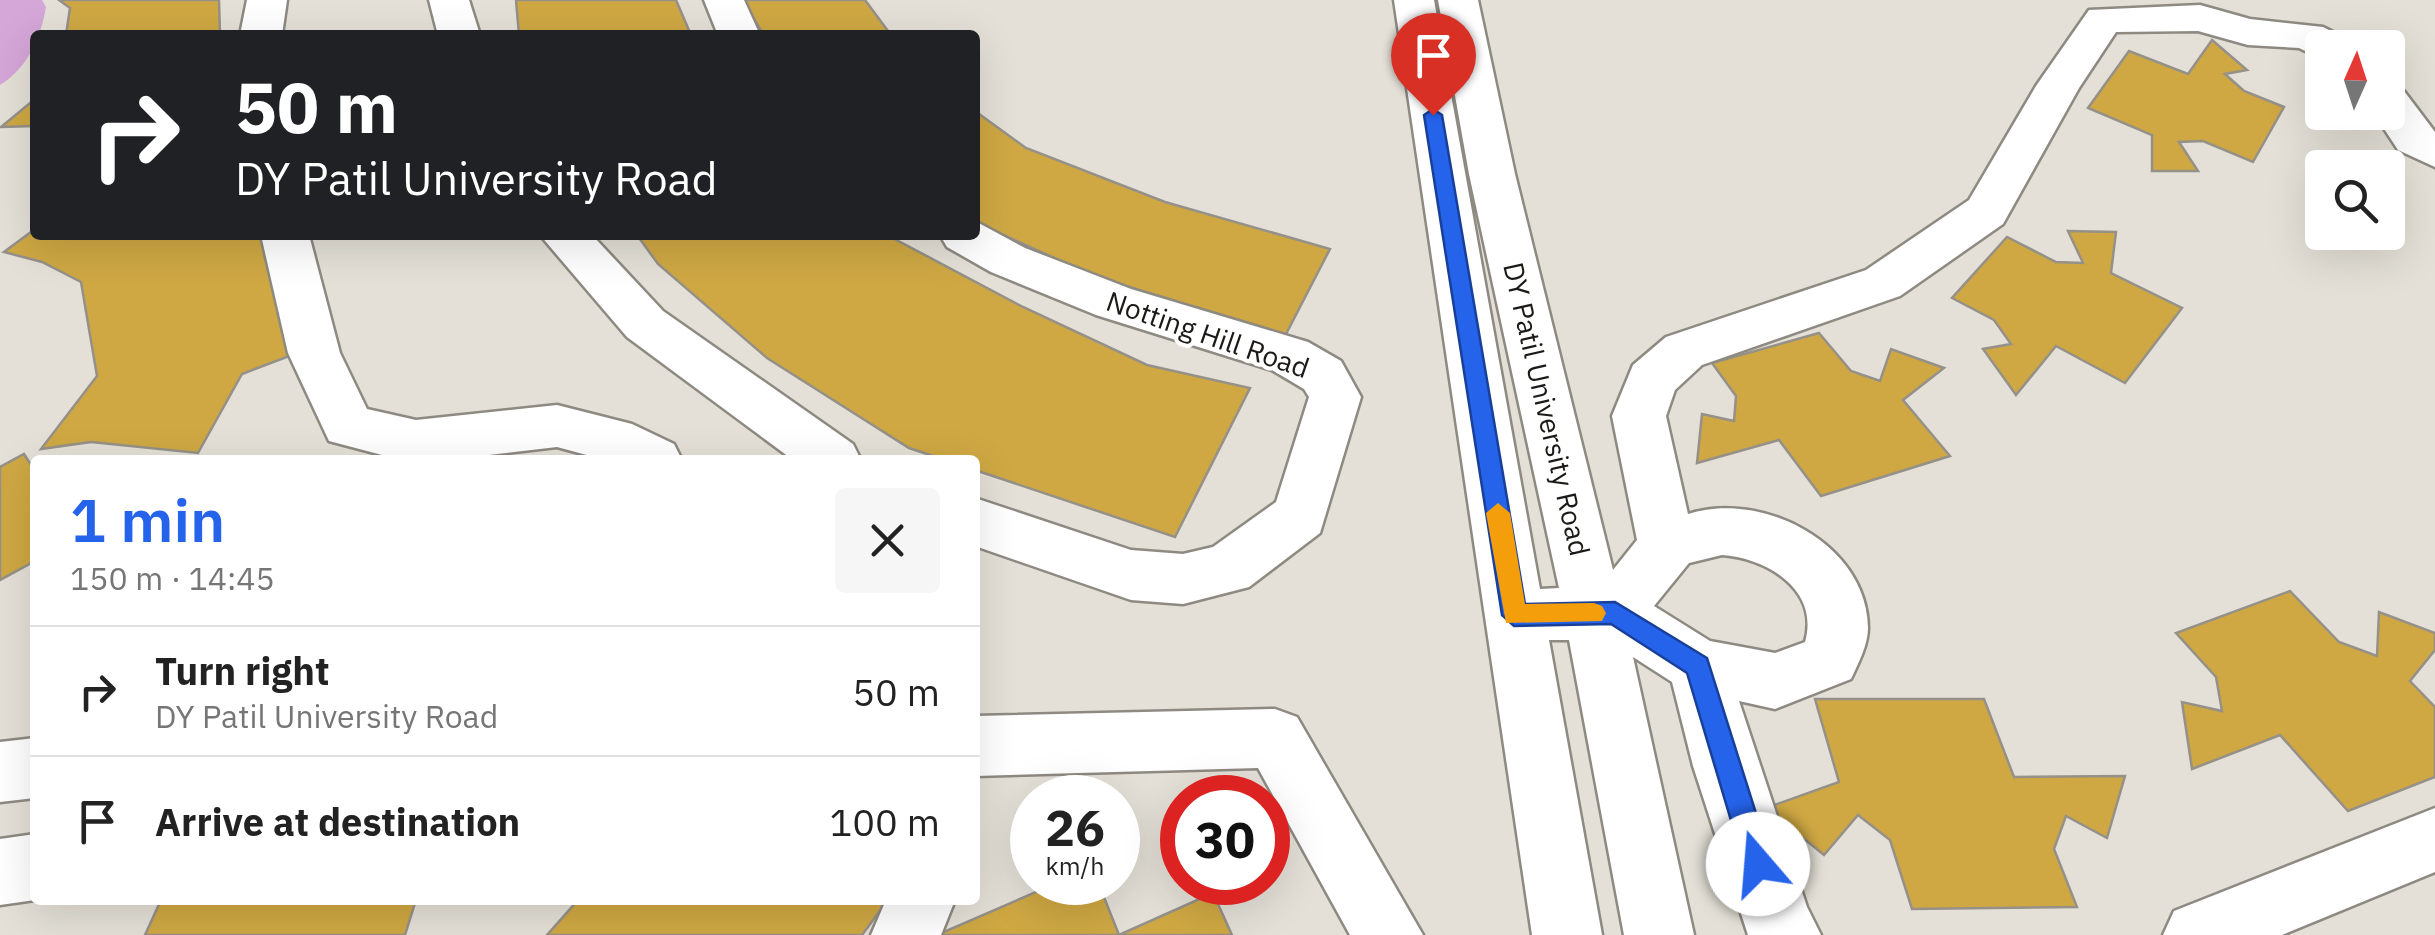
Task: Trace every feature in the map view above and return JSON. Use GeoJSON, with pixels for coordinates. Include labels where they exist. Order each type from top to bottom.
{"type":"FeatureCollection","features":[{"type":"Feature","properties":{"kind":"street"},"geometry":{"type":"LineString","coordinates":[[262,30],[267,0]]}},
{"type":"Feature","properties":{"kind":"street"},"geometry":{"type":"LineString","coordinates":[[449,0],[458,30]]}},
{"type":"Feature","properties":{"kind":"street"},"geometry":{"type":"LineString","coordinates":[[724,0],[736,30]]}},
{"type":"Feature","properties":{"kind":"street","name":"DY Patil University Road"},"geometry":{"type":"LineString","coordinates":[[1414,0],[1514,615],[1555,924]]}},
{"type":"Feature","properties":{"kind":"street","name":"DY Patil University Road"},"geometry":{"type":"LineString","coordinates":[[1458,0],[1496,193],[1605,613],[1659,935]]}},
{"type":"Feature","properties":{"kind":"street"},"geometry":{"type":"LineString","coordinates":[[1666,547],[1639,416],[1652,379],[1684,351],[1883,283],[1986,212],[2058,86],[2104,19],[2200,18],[2248,32],[2305,36]]}},
{"type":"Feature","properties":{"kind":"street"},"geometry":{"type":"LineString","coordinates":[[2405,126],[2414,139],[2435,152]]}},
{"type":"Feature","properties":{"kind":"street"},"geometry":{"type":"LineString","coordinates":[[286,240],[314,352],[348,426],[416,442],[557,426],[613,439],[644,455]]}},
{"type":"Feature","properties":{"kind":"street"},"geometry":{"type":"LineString","coordinates":[[569,240],[645,324],[827,455]]}},
{"type":"Feature","properties":{"kind":"street","name":"Notting Hill Road"},"geometry":{"type":"LineString","coordinates":[[973,240],[1008,260],[1114,302],[1290,356],[1323,375],[1335,397],[1300,516],[1228,569],[1183,579],[1130,575],[980,524]]}},
{"type":"Feature","properties":{"kind":"street"},"geometry":{"type":"LineString","coordinates":[[1514,615],[1605,613],[1698,666],[1775,682],[1829,660],[1839,625],[1823,583],[1794,546],[1732,529],[1666,547],[1605,613]]}},
{"type":"Feature","properties":{"kind":"street"},"geometry":{"type":"LineString","coordinates":[[1698,666],[1725,766],[1780,930],[1786,935]]}},
{"type":"Feature","properties":{"kind":"street"},"geometry":{"type":"LineString","coordinates":[[980,753],[1275,738],[1388,935]]}},
{"type":"Feature","properties":{"kind":"street"},"geometry":{"type":"LineString","coordinates":[[0,772],[30,769]]}},
{"type":"Feature","properties":{"kind":"street"},"geometry":{"type":"LineString","coordinates":[[2198,935],[2435,840]]}},
{"type":"Feature","properties":{"kind":"street"},"geometry":{"type":"LineString","coordinates":[[0,872],[30,869]]}},
{"type":"Feature","properties":{"kind":"street"},"geometry":{"type":"LineString","coordinates":[[906,935],[919,905]]}},
{"type":"Feature","properties":{"kind":"shaded area"},"geometry":{"type":"Polygon","coordinates":[[[0,0],[42,0],[46,7],[41,30],[30,30],[30,53],[0,85],[0,0]]]}},
{"type":"Feature","properties":{"kind":"building"},"geometry":{"type":"Polygon","coordinates":[[[59,0],[219,0],[220,30],[67,30],[70,8],[59,0]]]}},
{"type":"Feature","properties":{"kind":"building"},"geometry":{"type":"Polygon","coordinates":[[[516,0],[676,0],[689,30],[519,30],[516,0]]]}},
{"type":"Feature","properties":{"kind":"building"},"geometry":{"type":"Polygon","coordinates":[[[742,0],[865,0],[887,30],[761,30],[742,0]]]}},
{"type":"Feature","properties":{"kind":"building"},"geometry":{"type":"Polygon","coordinates":[[[2212,40],[2247,70],[2225,74],[2244,91],[2284,107],[2253,162],[2203,141],[2179,142],[2198,171],[2152,171],[2152,135],[2088,108],[2129,51],[2188,74],[2212,40]]]}},
{"type":"Feature","properties":{"kind":"building"},"geometry":{"type":"Polygon","coordinates":[[[30,103],[30,126],[1,127],[30,103]]]}},
{"type":"Feature","properties":{"kind":"building"},"geometry":{"type":"Polygon","coordinates":[[[980,115],[1026,148],[1165,202],[1330,249],[1285,336],[1094,276],[980,224],[980,115]]]}},
{"type":"Feature","properties":{"kind":"building"},"geometry":{"type":"Polygon","coordinates":[[[2068,231],[2116,232],[2111,273],[2182,308],[2125,383],[2056,346],[2016,395],[1983,349],[2011,344],[1994,320],[1952,298],[2007,237],[2056,262],[2083,263],[2068,231]]]}},
{"type":"Feature","properties":{"kind":"building"},"geometry":{"type":"Polygon","coordinates":[[[30,233],[30,240],[263,240],[300,352],[242,374],[198,453],[91,442],[41,449],[97,376],[81,282],[42,262],[4,252],[30,233]]]}},
{"type":"Feature","properties":{"kind":"building"},"geometry":{"type":"Polygon","coordinates":[[[641,240],[896,240],[1023,307],[1147,365],[1250,388],[1175,537],[980,472],[980,455],[930,455],[909,448],[767,358],[658,264],[641,240]]]}},
{"type":"Feature","properties":{"kind":"building"},"geometry":{"type":"Polygon","coordinates":[[[1819,333],[1851,371],[1880,381],[1891,349],[1944,368],[1903,400],[1950,456],[1821,496],[1779,440],[1697,463],[1702,414],[1734,421],[1736,396],[1712,363],[1819,333]]]}},
{"type":"Feature","properties":{"kind":"building"},"geometry":{"type":"Polygon","coordinates":[[[24,454],[30,463],[30,564],[0,580],[0,467],[24,454]]]}},
{"type":"Feature","properties":{"kind":"building"},"geometry":{"type":"Polygon","coordinates":[[[2290,591],[2339,642],[2377,656],[2379,612],[2435,633],[2435,650],[2410,681],[2435,707],[2435,777],[2348,811],[2280,735],[2192,769],[2182,702],[2222,711],[2216,677],[2176,633],[2290,591]]]}},
{"type":"Feature","properties":{"kind":"building"},"geometry":{"type":"Polygon","coordinates":[[[1815,699],[1984,699],[2014,777],[2125,776],[2107,838],[2066,816],[2054,849],[2077,907],[1912,909],[1890,840],[1858,815],[1824,855],[1766,808],[1839,782],[1815,699]]]}},
{"type":"Feature","properties":{"kind":"building"},"geometry":{"type":"Polygon","coordinates":[[[1010,903],[1107,905],[1119,935],[937,935],[1010,903]]]}},
{"type":"Feature","properties":{"kind":"building"},"geometry":{"type":"Polygon","coordinates":[[[159,905],[414,905],[405,935],[145,935],[159,905]]]}},
{"type":"Feature","properties":{"kind":"building"},"geometry":{"type":"Polygon","coordinates":[[[574,905],[884,905],[862,935],[547,935],[574,905]]]}},
{"type":"Feature","properties":{"kind":"building"},"geometry":{"type":"Polygon","coordinates":[[[1186,905],[1218,905],[1232,935],[1119,935],[1186,905]]]}},
{"type":"Feature","properties":{"kind":"slow traffic"},"geometry":{"type":"LineString","coordinates":[[1498,513],[1514,615],[1594,613]]}},
{"type":"Feature","properties":{"kind":"route"},"geometry":{"type":"LineString","coordinates":[[1433,115],[1514,615],[1615,613],[1698,666],[1725,766],[1758,864]]}}]}
